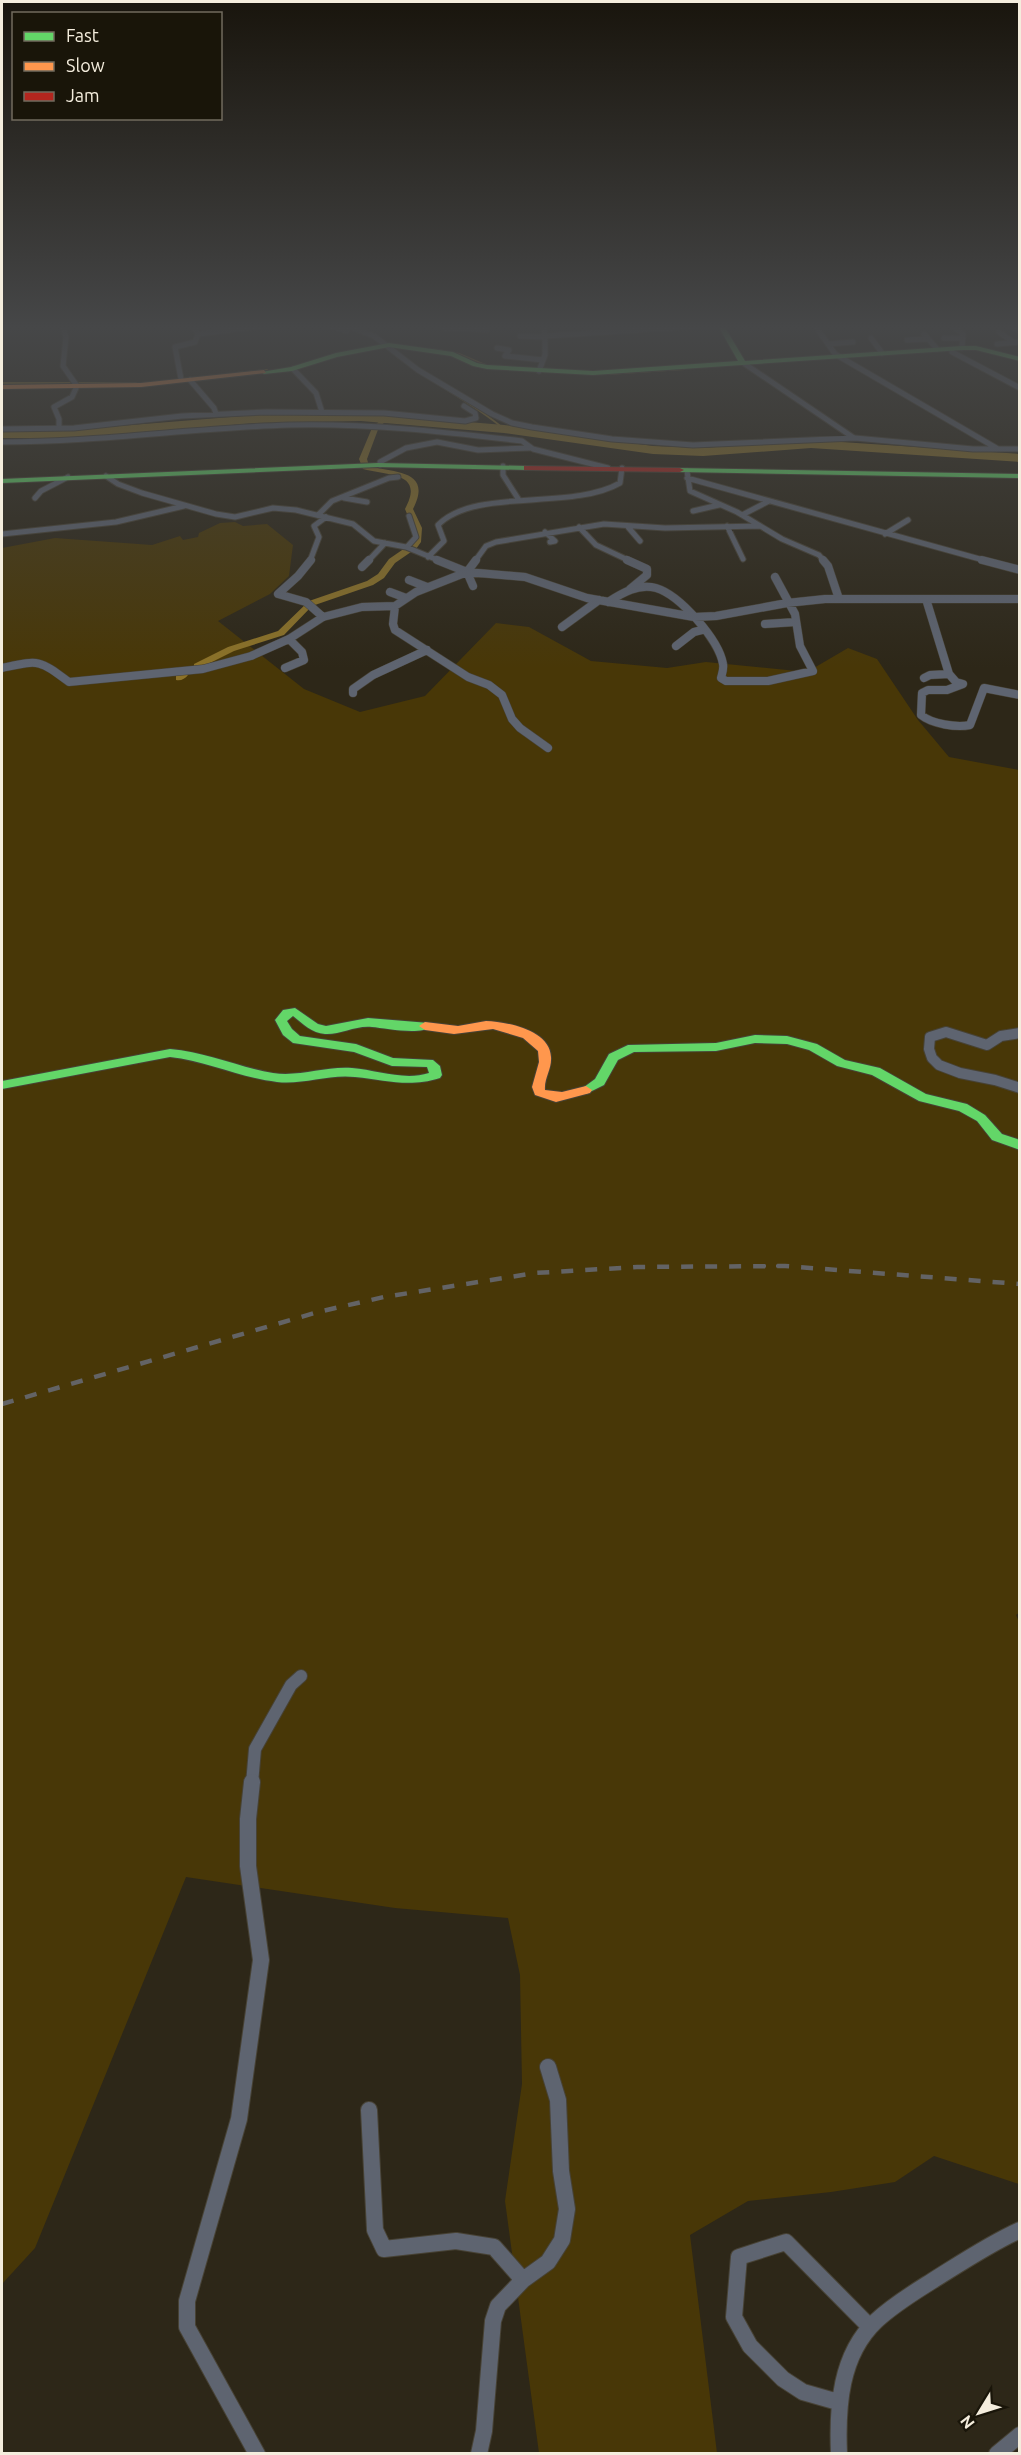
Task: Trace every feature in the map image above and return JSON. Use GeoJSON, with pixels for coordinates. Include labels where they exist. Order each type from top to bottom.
{"type":"FeatureCollection","features":[{"type":"Feature","properties":{"kind":"street"},"geometry":{"type":"LineString","coordinates":[[2,442],[60,442],[95,439]]}},
{"type":"Feature","properties":{"kind":"street"},"geometry":{"type":"LineString","coordinates":[[501,439],[522,441],[530,448]]}},
{"type":"Feature","properties":{"kind":"street"},"geometry":{"type":"LineString","coordinates":[[611,439],[726,445],[845,439]]}},
{"type":"Feature","properties":{"kind":"street"},"geometry":{"type":"LineString","coordinates":[[862,439],[999,450],[1020,449]]}},
{"type":"Feature","properties":{"kind":"street"},"geometry":{"type":"LineString","coordinates":[[979,439],[999,450]]}},
{"type":"Feature","properties":{"kind":"street"},"geometry":{"type":"LineString","coordinates":[[379,465],[380,462],[403,449],[437,442],[478,450],[530,448],[615,468]]}},
{"type":"Feature","properties":{"kind":"street"},"geometry":{"type":"LineString","coordinates":[[2,481],[359,465],[615,468],[687,474],[1020,476]]}},
{"type":"Feature","properties":{"kind":"street"},"geometry":{"type":"LineString","coordinates":[[502,466],[503,474],[519,500]]}},
{"type":"Feature","properties":{"kind":"street"},"geometry":{"type":"LineString","coordinates":[[428,556],[444,541],[438,525],[445,517],[519,500],[568,498],[606,490],[621,482],[615,468]]}},
{"type":"Feature","properties":{"kind":"street"},"geometry":{"type":"LineString","coordinates":[[687,474],[769,501],[1020,570]]}},
{"type":"Feature","properties":{"kind":"street"},"geometry":{"type":"LineString","coordinates":[[687,474],[690,491],[742,514],[782,539],[819,555],[828,566],[838,598]]}},
{"type":"Feature","properties":{"kind":"street"},"geometry":{"type":"LineString","coordinates":[[106,476],[130,489],[229,517],[277,508],[318,515],[355,525],[372,540],[407,547],[467,572],[525,577],[599,600],[694,616],[716,616],[787,603],[838,598],[1020,599]]}},
{"type":"Feature","properties":{"kind":"street"},"geometry":{"type":"LineString","coordinates":[[35,498],[39,492],[60,484],[68,477]]}},
{"type":"Feature","properties":{"kind":"street"},"geometry":{"type":"LineString","coordinates":[[318,515],[331,502],[389,478],[398,477]]}},
{"type":"Feature","properties":{"kind":"street"},"geometry":{"type":"LineString","coordinates":[[340,498],[367,502]]}},
{"type":"Feature","properties":{"kind":"street"},"geometry":{"type":"LineString","coordinates":[[742,514],[769,501]]}},
{"type":"Feature","properties":{"kind":"street"},"geometry":{"type":"LineString","coordinates":[[693,511],[719,505]]}},
{"type":"Feature","properties":{"kind":"street"},"geometry":{"type":"LineString","coordinates":[[2,534],[82,528],[150,516],[184,506]]}},
{"type":"Feature","properties":{"kind":"street"},"geometry":{"type":"LineString","coordinates":[[407,547],[416,537],[409,516]]}},
{"type":"Feature","properties":{"kind":"street"},"geometry":{"type":"LineString","coordinates":[[323,617],[302,600],[278,594],[294,581],[309,563],[319,537],[314,526],[326,517]]}},
{"type":"Feature","properties":{"kind":"street"},"geometry":{"type":"LineString","coordinates":[[885,534],[908,520]]}},
{"type":"Feature","properties":{"kind":"street"},"geometry":{"type":"LineString","coordinates":[[2,668],[31,662],[45,664],[69,682],[158,675],[221,665],[267,650],[323,617],[362,607],[394,606],[427,587],[467,572],[488,544],[545,532],[606,524],[628,527],[760,526]]}},
{"type":"Feature","properties":{"kind":"street"},"geometry":{"type":"LineString","coordinates":[[726,526],[743,559]]}},
{"type":"Feature","properties":{"kind":"street"},"geometry":{"type":"LineString","coordinates":[[579,527],[596,545],[647,569],[647,575],[630,590],[608,602]]}},
{"type":"Feature","properties":{"kind":"street"},"geometry":{"type":"LineString","coordinates":[[628,527],[640,541]]}},
{"type":"Feature","properties":{"kind":"street"},"geometry":{"type":"LineString","coordinates":[[692,527],[698,536]]}},
{"type":"Feature","properties":{"kind":"street"},"geometry":{"type":"LineString","coordinates":[[545,532],[555,541],[550,542]]}},
{"type":"Feature","properties":{"kind":"street"},"geometry":{"type":"LineString","coordinates":[[362,567],[385,543]]}},
{"type":"Feature","properties":{"kind":"street"},"geometry":{"type":"LineString","coordinates":[[467,572],[473,586]]}},
{"type":"Feature","properties":{"kind":"street"},"geometry":{"type":"LineString","coordinates":[[630,590],[649,586],[659,588],[687,608],[719,654],[724,667],[721,678],[726,681],[752,683],[813,671],[800,646],[795,615],[775,577]]}},
{"type":"Feature","properties":{"kind":"street"},"geometry":{"type":"LineString","coordinates":[[409,580],[427,587]]}},
{"type":"Feature","properties":{"kind":"street"},"geometry":{"type":"LineString","coordinates":[[390,592],[406,598]]}},
{"type":"Feature","properties":{"kind":"street"},"geometry":{"type":"LineString","coordinates":[[926,599],[949,674],[956,682],[1020,695]]}},
{"type":"Feature","properties":{"kind":"street"},"geometry":{"type":"LineString","coordinates":[[562,627],[599,600]]}},
{"type":"Feature","properties":{"kind":"street"},"geometry":{"type":"LineString","coordinates":[[394,606],[395,630],[502,695],[512,719],[520,728],[548,748]]}},
{"type":"Feature","properties":{"kind":"street"},"geometry":{"type":"LineString","coordinates":[[765,607],[777,623]]}},
{"type":"Feature","properties":{"kind":"street"},"geometry":{"type":"LineString","coordinates":[[740,612],[746,622]]}},
{"type":"Feature","properties":{"kind":"street"},"geometry":{"type":"LineString","coordinates":[[765,624],[796,622]]}},
{"type":"Feature","properties":{"kind":"street"},"geometry":{"type":"LineString","coordinates":[[676,646],[694,632],[702,630]]}},
{"type":"Feature","properties":{"kind":"street"},"geometry":{"type":"LineString","coordinates":[[285,668],[304,660],[302,652],[289,639]]}},
{"type":"Feature","properties":{"kind":"street"},"geometry":{"type":"LineString","coordinates":[[353,693],[353,689],[362,681],[427,650]]}},
{"type":"Feature","properties":{"kind":"street"},"geometry":{"type":"LineString","coordinates":[[924,678],[930,675],[949,674]]}},
{"type":"Feature","properties":{"kind":"street"},"geometry":{"type":"LineString","coordinates":[[963,684],[947,690],[928,690],[922,693],[921,715],[926,719],[962,727],[970,725],[984,688]]}},
{"type":"Feature","properties":{"kind":"street"},"geometry":{"type":"LineString","coordinates":[[2,1085],[171,1053],[198,1055],[261,1074],[287,1079],[337,1071],[422,1080],[436,1075],[434,1066],[429,1063],[392,1062],[356,1048],[297,1040],[287,1032],[281,1020],[287,1012],[295,1012],[314,1027],[326,1030],[368,1022],[457,1030],[484,1025],[514,1031],[538,1042],[544,1052],[545,1064],[537,1085],[539,1092],[547,1097],[558,1098],[589,1089],[600,1082],[613,1057],[632,1048],[716,1047],[769,1038],[807,1044],[835,1061],[876,1071],[923,1098],[963,1107],[981,1118],[997,1137],[1020,1145]]}},
{"type":"Feature","properties":{"kind":"street"},"geometry":{"type":"LineString","coordinates":[[1020,1034],[1001,1036],[987,1045],[946,1032],[930,1037],[927,1046],[928,1053],[938,1064],[960,1074],[991,1078],[1020,1088]]}},
{"type":"Feature","properties":{"kind":"street"},"geometry":{"type":"LineString","coordinates":[[257,2454],[187,2327],[187,2301],[239,2119],[261,1960],[248,1866],[248,1819],[255,1749],[291,1685],[301,1676]]}},
{"type":"Feature","properties":{"kind":"street"},"geometry":{"type":"LineString","coordinates":[[479,2454],[484,2431],[493,2321],[498,2306],[523,2280],[548,2262],[562,2240],[567,2209],[561,2171],[558,2100],[548,2067]]}},
{"type":"Feature","properties":{"kind":"street"},"geometry":{"type":"LineString","coordinates":[[369,2110],[375,2230],[384,2249],[456,2241],[494,2247],[523,2280]]}},
{"type":"Feature","properties":{"kind":"street"},"geometry":{"type":"LineString","coordinates":[[839,2454],[838,2402],[854,2350],[870,2327],[895,2305],[1000,2238],[1020,2230]]}},
{"type":"Feature","properties":{"kind":"street"},"geometry":{"type":"LineString","coordinates":[[838,2402],[803,2392],[783,2379],[750,2346],[734,2317],[739,2257],[786,2242],[870,2327]]}},
{"type":"Feature","properties":{"kind":"street"},"geometry":{"type":"LineString","coordinates":[[997,2454],[1020,2435]]}},
{"type":"Feature","properties":{"kind":"shaded area"},"geometry":{"type":"Polygon","coordinates":[[[235,522],[243,526],[267,524],[293,545],[289,576],[270,594],[218,621],[304,689],[360,712],[425,696],[496,623],[529,627],[591,661],[667,668],[706,662],[807,672],[848,648],[877,659],[918,720],[949,757],[1019,770],[1020,1612],[1016,1615],[1020,1624],[1019,2184],[934,2156],[895,2182],[748,2201],[690,2235],[717,2453],[539,2453],[505,2201],[522,2084],[520,1975],[508,1918],[395,1908],[186,1877],[35,2248],[2,2284],[2,548],[55,538],[152,545],[180,536],[183,540],[198,537],[199,533],[220,523],[235,522]]]}},
{"type":"Feature","properties":{"kind":"waterway"},"geometry":{"type":"LineString","coordinates":[[372,439],[363,459],[366,467],[407,477],[416,488],[409,509],[419,533],[413,547]]}},
{"type":"Feature","properties":{"kind":"waterway"},"geometry":{"type":"LineString","coordinates":[[572,439],[653,450],[703,452],[811,444],[1020,458]]}},
{"type":"Feature","properties":{"kind":"waterway"},"geometry":{"type":"LineString","coordinates":[[312,603],[370,583],[381,576],[392,561],[408,550]]}},
{"type":"Feature","properties":{"kind":"waterway"},"geometry":{"type":"LineString","coordinates":[[197,666],[231,649],[281,633],[308,606]]}},
{"type":"Feature","properties":{"kind":"waterway"},"geometry":{"type":"LineString","coordinates":[[179,678],[183,675]]}},
{"type":"Feature","properties":{"kind":"railway"},"geometry":{"type":"LineString","coordinates":[[756,1266],[785,1266]]}},
{"type":"Feature","properties":{"kind":"railway"},"geometry":{"type":"LineString","coordinates":[[2,1404],[318,1312],[384,1297],[535,1273],[637,1267],[785,1266]]}},
{"type":"Feature","properties":{"kind":"railway"},"geometry":{"type":"LineString","coordinates":[[785,1266],[1020,1284]]}},
{"type":"Feature","properties":{"kind":"traffic: fast"},"geometry":{"type":"LineString","coordinates":[[2,481],[378,465],[527,468]]}},
{"type":"Feature","properties":{"kind":"traffic: fast"},"geometry":{"type":"LineString","coordinates":[[680,470],[1020,476]]}},
{"type":"Feature","properties":{"kind":"traffic: fast"},"geometry":{"type":"LineString","coordinates":[[2,1085],[170,1053],[183,1054],[282,1078],[353,1072],[401,1080],[425,1079],[436,1075],[434,1066],[429,1063],[392,1062],[356,1048],[297,1040],[287,1032],[281,1020],[287,1013],[295,1012],[314,1027],[326,1030],[368,1022],[398,1026],[425,1026]]}},
{"type":"Feature","properties":{"kind":"traffic: fast"},"geometry":{"type":"LineString","coordinates":[[586,1090],[600,1082],[613,1057],[632,1048],[716,1047],[755,1039],[787,1040],[813,1047],[841,1063],[876,1071],[923,1098],[963,1107],[981,1118],[997,1137],[1020,1145]]}},
{"type":"Feature","properties":{"kind":"traffic: slow"},"geometry":{"type":"LineString","coordinates":[[425,1026],[458,1030],[493,1025],[527,1035],[544,1051],[545,1062],[539,1082],[539,1092],[556,1097],[586,1090]]}},
{"type":"Feature","properties":{"kind":"traffic: jam"},"geometry":{"type":"LineString","coordinates":[[527,468],[680,470]]}}]}
